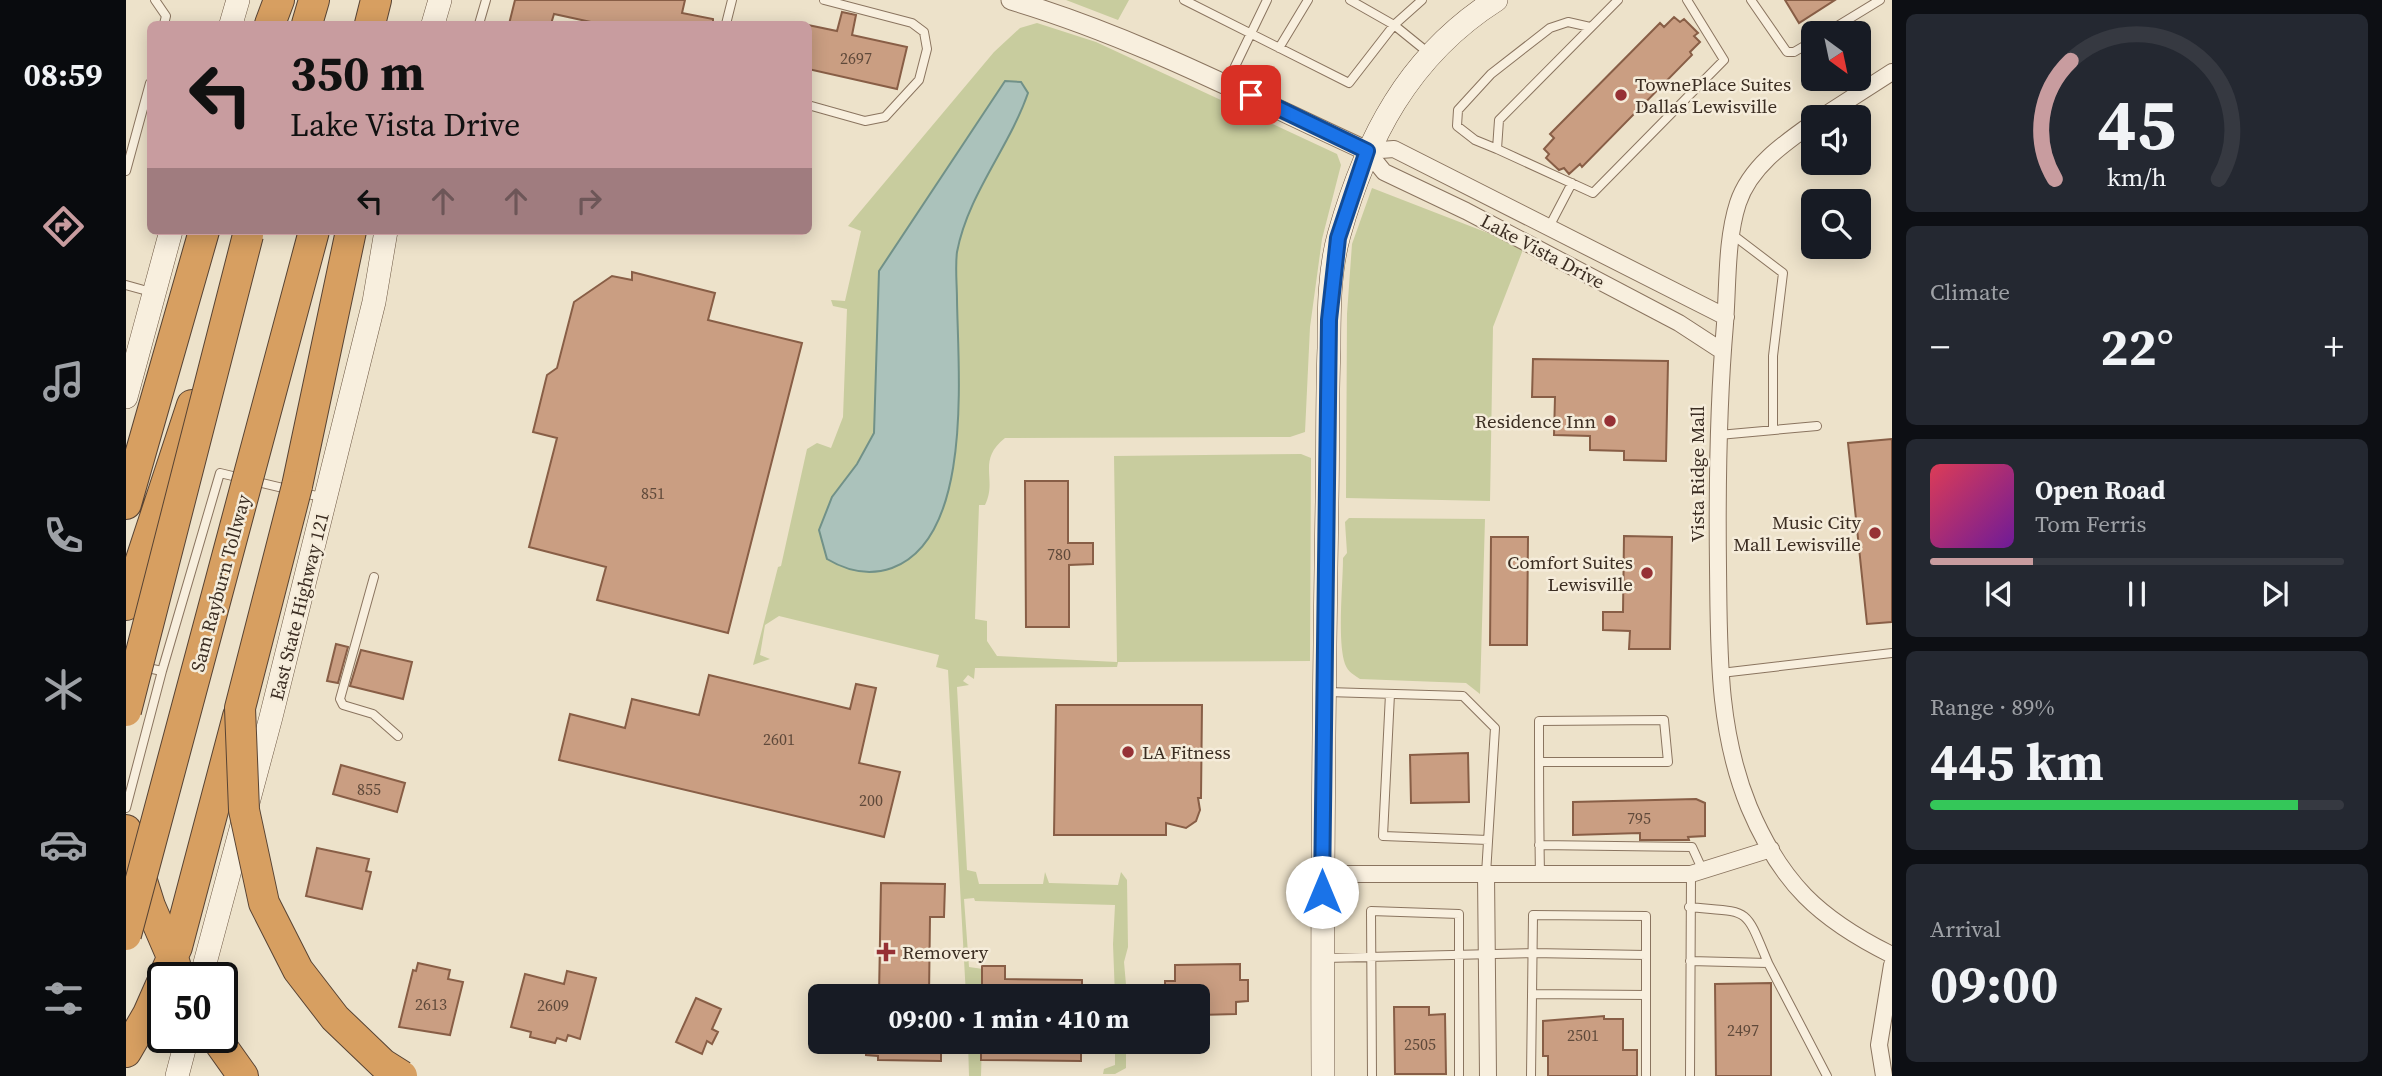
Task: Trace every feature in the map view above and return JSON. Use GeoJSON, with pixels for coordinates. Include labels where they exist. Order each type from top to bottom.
{"type":"FeatureCollection","features":[{"type":"Feature","properties":{"kind":"highway"},"geometry":{"type":"LineString","coordinates":[[271,21],[279,0]]}},
{"type":"Feature","properties":{"kind":"highway"},"geometry":{"type":"LineString","coordinates":[[308,21],[314,0]]}},
{"type":"Feature","properties":{"kind":"highway"},"geometry":{"type":"LineString","coordinates":[[371,21],[376,0]]}},
{"type":"Feature","properties":{"kind":"highway"},"geometry":{"type":"LineString","coordinates":[[391,21],[395,0]]}},
{"type":"Feature","properties":{"kind":"highway"},"geometry":{"type":"LineString","coordinates":[[126,504],[203,235]]}},
{"type":"Feature","properties":{"kind":"highway"},"geometry":{"type":"LineString","coordinates":[[126,604],[248,235]]}},
{"type":"Feature","properties":{"kind":"highway"},"geometry":{"type":"LineString","coordinates":[[126,711],[248,235]]}},
{"type":"Feature","properties":{"kind":"highway","name":"Sam Rayburn Tollway"},"geometry":{"type":"LineString","coordinates":[[126,935],[313,235]]}},
{"type":"Feature","properties":{"kind":"highway"},"geometry":{"type":"LineString","coordinates":[[170,962],[177,947],[307,452],[350,235]]}},
{"type":"Feature","properties":{"kind":"highway"},"geometry":{"type":"LineString","coordinates":[[240,708],[244,810],[264,903],[298,970],[335,1018],[383,1064],[402,1076]]}},
{"type":"Feature","properties":{"kind":"highway"},"geometry":{"type":"LineString","coordinates":[[126,830],[150,906],[175,962]]}},
{"type":"Feature","properties":{"kind":"highway"},"geometry":{"type":"LineString","coordinates":[[126,1052],[147,1016]]}},
{"type":"Feature","properties":{"kind":"highway"},"geometry":{"type":"LineString","coordinates":[[227,1053],[243,1076]]}},
{"type":"Feature","properties":{"kind":"main road"},"geometry":{"type":"LineString","coordinates":[[232,21],[238,0]]}},
{"type":"Feature","properties":{"kind":"main road"},"geometry":{"type":"LineString","coordinates":[[423,21],[428,0]]}},
{"type":"Feature","properties":{"kind":"main road"},"geometry":{"type":"LineString","coordinates":[[434,21],[440,0]]}},
{"type":"Feature","properties":{"kind":"main road"},"geometry":{"type":"LineString","coordinates":[[1323,1076],[1322,874],[1328,376],[1332,276],[1338,238],[1367,151],[1390,109],[1431,55],[1496,0]]}},
{"type":"Feature","properties":{"kind":"main road"},"geometry":{"type":"LineString","coordinates":[[126,397],[171,235]]}},
{"type":"Feature","properties":{"kind":"main road","name":"East State Highway 121"},"geometry":{"type":"LineString","coordinates":[[205,962],[271,717],[374,302],[385,235]]}},
{"type":"Feature","properties":{"kind":"main road"},"geometry":{"type":"LineString","coordinates":[[177,1076],[183,1053]]}},
{"type":"Feature","properties":{"kind":"main road"},"geometry":{"type":"LineString","coordinates":[[188,1053],[192,1076]]}},
{"type":"Feature","properties":{"kind":"street","name":"Lake Vista Drive"},"geometry":{"type":"LineString","coordinates":[[1011,0],[1129,40],[1227,83],[1367,151],[1384,172],[1466,211],[1679,323],[1722,351]]}},
{"type":"Feature","properties":{"kind":"street"},"geometry":{"type":"LineString","coordinates":[[1841,105],[1892,72]]}},
{"type":"Feature","properties":{"kind":"street","name":"Vista Ridge Mall"},"geometry":{"type":"LineString","coordinates":[[1801,132],[1776,150],[1749,179],[1738,203],[1733,234],[1717,436],[1720,673],[1731,758],[1750,808],[1771,849],[1801,894],[1821,913],[1892,955]]}},
{"type":"Feature","properties":{"kind":"street","name":"Lake Vista Drive"},"geometry":{"type":"LineString","coordinates":[[1367,151],[1394,149],[1726,317]]}},
{"type":"Feature","properties":{"kind":"street"},"geometry":{"type":"LineString","coordinates":[[1322,874],[1697,872],[1771,849]]}},
{"type":"Feature","properties":{"kind":"street"},"geometry":{"type":"LineString","coordinates":[[1486,874],[1488,1076]]}},
{"type":"Feature","properties":{"kind":"street"},"geometry":{"type":"LineString","coordinates":[[1884,1076],[1879,1045],[1892,965]]}},
{"type":"Feature","properties":{"kind":"lane"},"geometry":{"type":"LineString","coordinates":[[155,0],[166,16],[165,21]]}},
{"type":"Feature","properties":{"kind":"lane"},"geometry":{"type":"LineString","coordinates":[[481,21],[486,0]]}},
{"type":"Feature","properties":{"kind":"lane"},"geometry":{"type":"LineString","coordinates":[[727,21],[732,0]]}},
{"type":"Feature","properties":{"kind":"lane"},"geometry":{"type":"LineString","coordinates":[[812,107],[866,121],[885,117],[919,80],[927,49],[924,32],[912,23],[824,0]]}},
{"type":"Feature","properties":{"kind":"lane"},"geometry":{"type":"LineString","coordinates":[[1184,0],[1349,83],[1394,25],[1422,0]]}},
{"type":"Feature","properties":{"kind":"lane"},"geometry":{"type":"LineString","coordinates":[[1227,83],[1268,0]]}},
{"type":"Feature","properties":{"kind":"lane"},"geometry":{"type":"LineString","coordinates":[[1279,48],[1308,0]]}},
{"type":"Feature","properties":{"kind":"lane"},"geometry":{"type":"LineString","coordinates":[[1350,0],[1394,25],[1431,55]]}},
{"type":"Feature","properties":{"kind":"lane"},"geometry":{"type":"LineString","coordinates":[[1497,149],[1499,120],[1618,0]]}},
{"type":"Feature","properties":{"kind":"lane"},"geometry":{"type":"LineString","coordinates":[[1590,27],[1568,23],[1550,28],[1491,74],[1458,110],[1457,126],[1475,140],[1593,193],[1724,60],[1687,0]]}},
{"type":"Feature","properties":{"kind":"lane"},"geometry":{"type":"LineString","coordinates":[[1751,0],[1787,52],[1801,48]]}},
{"type":"Feature","properties":{"kind":"lane"},"geometry":{"type":"LineString","coordinates":[[1846,21],[1880,0]]}},
{"type":"Feature","properties":{"kind":"lane"},"geometry":{"type":"LineString","coordinates":[[126,171],[147,94]]}},
{"type":"Feature","properties":{"kind":"lane"},"geometry":{"type":"LineString","coordinates":[[1549,227],[1573,183]]}},
{"type":"Feature","properties":{"kind":"lane"},"geometry":{"type":"LineString","coordinates":[[1733,234],[1783,273],[1773,356],[1773,429]]}},
{"type":"Feature","properties":{"kind":"lane"},"geometry":{"type":"LineString","coordinates":[[126,285],[154,293]]}},
{"type":"Feature","properties":{"kind":"lane"},"geometry":{"type":"LineString","coordinates":[[1717,436],[1817,426]]}},
{"type":"Feature","properties":{"kind":"lane"},"geometry":{"type":"LineString","coordinates":[[126,808],[162,671],[220,473],[325,498]]}},
{"type":"Feature","properties":{"kind":"lane"},"geometry":{"type":"LineString","coordinates":[[374,577],[340,699],[343,705],[382,719],[398,736]]}},
{"type":"Feature","properties":{"kind":"lane"},"geometry":{"type":"LineString","coordinates":[[1720,673],[1892,653]]}},
{"type":"Feature","properties":{"kind":"lane"},"geometry":{"type":"LineString","coordinates":[[126,663],[162,671]]}},
{"type":"Feature","properties":{"kind":"lane"},"geometry":{"type":"LineString","coordinates":[[1324,692],[1463,696],[1495,728],[1486,874]]}},
{"type":"Feature","properties":{"kind":"lane"},"geometry":{"type":"LineString","coordinates":[[1391,694],[1383,836],[1488,840]]}},
{"type":"Feature","properties":{"kind":"lane"},"geometry":{"type":"LineString","coordinates":[[1539,762],[1668,762],[1664,720],[1539,722],[1539,762],[1539,845],[1540,874]]}},
{"type":"Feature","properties":{"kind":"lane"},"geometry":{"type":"LineString","coordinates":[[1539,845],[1692,847],[1697,872],[1689,906],[1690,1076]]}},
{"type":"Feature","properties":{"kind":"lane"},"geometry":{"type":"LineString","coordinates":[[1689,906],[1740,912],[1749,918],[1768,963],[1827,1076]]}},
{"type":"Feature","properties":{"kind":"lane"},"geometry":{"type":"LineString","coordinates":[[1372,1076],[1371,911],[1459,914],[1459,1076]]}},
{"type":"Feature","properties":{"kind":"lane"},"geometry":{"type":"LineString","coordinates":[[1531,1076],[1533,915],[1646,916],[1646,1076]]}},
{"type":"Feature","properties":{"kind":"lane"},"geometry":{"type":"LineString","coordinates":[[1322,958],[1532,953],[1646,955]]}},
{"type":"Feature","properties":{"kind":"lane"},"geometry":{"type":"LineString","coordinates":[[1690,961],[1768,963]]}},
{"type":"Feature","properties":{"kind":"lane"},"geometry":{"type":"LineString","coordinates":[[1532,994],[1646,995]]}},
{"type":"Feature","properties":{"kind":"green space"},"geometry":{"type":"Polygon","coordinates":[[[1066,0],[1129,0],[1118,20],[1066,0]]]}},
{"type":"Feature","properties":{"kind":"green space"},"geometry":{"type":"Polygon","coordinates":[[[1037,23],[1096,42],[1337,154],[1341,165],[1322,239],[1310,327],[1305,432],[1290,437],[1005,438],[996,446],[989,462],[988,496],[985,505],[979,505],[975,619],[987,621],[987,641],[997,656],[1117,662],[1114,456],[1301,454],[1311,458],[1310,661],[1118,662],[1117,667],[975,668],[974,679],[968,675],[963,681],[969,685],[957,687],[967,870],[976,872],[979,884],[1043,884],[1045,872],[1049,883],[1118,885],[1121,872],[1127,880],[1128,947],[1124,962],[1126,984],[1115,984],[1115,905],[975,901],[974,898],[964,899],[969,967],[983,969],[983,984],[965,984],[948,670],[936,667],[939,655],[779,616],[765,625],[760,655],[770,659],[753,665],[778,567],[781,566],[807,449],[817,443],[831,448],[843,417],[847,309],[833,306],[831,300],[845,301],[861,231],[848,226],[994,52],[1020,28],[1037,23]]]}},
{"type":"Feature","properties":{"kind":"green space"},"geometry":{"type":"Polygon","coordinates":[[[1372,188],[1524,247],[1493,327],[1490,501],[1346,498],[1347,314],[1352,244],[1372,188]]]}},
{"type":"Feature","properties":{"kind":"green space"},"geometry":{"type":"Polygon","coordinates":[[[1349,518],[1485,519],[1480,694],[1466,683],[1360,679],[1348,669],[1343,654],[1341,627],[1343,558],[1347,553],[1345,522],[1349,518]]]}},
{"type":"Feature","properties":{"kind":"green space"},"geometry":{"type":"Polygon","coordinates":[[[968,1054],[982,1054],[981,1076],[969,1076],[968,1054]]]}},
{"type":"Feature","properties":{"kind":"green space"},"geometry":{"type":"Polygon","coordinates":[[[1115,1054],[1126,1054],[1126,1068],[1115,1074],[1103,1074],[1104,1069],[1115,1065],[1115,1054]]]}},
{"type":"Feature","properties":{"kind":"water"},"geometry":{"type":"Polygon","coordinates":[[[1005,81],[1021,82],[1028,93],[970,210],[957,252],[958,408],[956,449],[949,489],[937,523],[918,551],[892,568],[875,572],[842,567],[827,559],[819,530],[832,497],[857,464],[874,433],[879,271],[1005,81]]]}},
{"type":"Feature","properties":{"kind":"building"},"geometry":{"type":"Polygon","coordinates":[[[515,0],[685,0],[682,13],[713,19],[586,21],[554,14],[552,21],[510,21],[515,0]]]}},
{"type":"Feature","properties":{"kind":"building"},"geometry":{"type":"Polygon","coordinates":[[[1785,0],[1835,0],[1801,21],[1799,23],[1785,0]]]}},
{"type":"Feature","properties":{"kind":"building"},"geometry":{"type":"Polygon","coordinates":[[[842,12],[856,15],[852,35],[907,47],[897,89],[812,70],[812,26],[837,31],[842,12]]]}},
{"type":"Feature","properties":{"kind":"building","name":"TownePlace Suites Dallas Lewisville"},"geometry":{"type":"Polygon","coordinates":[[[1674,17],[1680,22],[1684,19],[1698,33],[1694,36],[1700,42],[1690,52],[1692,55],[1582,167],[1580,164],[1569,174],[1564,168],[1559,170],[1546,158],[1549,154],[1544,149],[1554,138],[1550,134],[1660,23],[1664,27],[1674,17]]]}},
{"type":"Feature","properties":{"kind":"building"},"geometry":{"type":"Polygon","coordinates":[[[632,272],[715,293],[708,320],[802,343],[728,633],[597,600],[606,567],[529,547],[557,438],[533,432],[547,375],[557,368],[574,302],[612,276],[632,280],[632,272]]]}},
{"type":"Feature","properties":{"kind":"building","name":"Residence Inn"},"geometry":{"type":"Polygon","coordinates":[[[1533,359],[1668,361],[1666,461],[1624,460],[1624,451],[1590,450],[1590,436],[1554,435],[1555,397],[1532,397],[1533,359]]]}},
{"type":"Feature","properties":{"kind":"building","name":"Music City Mall Lewisville"},"geometry":{"type":"Polygon","coordinates":[[[1892,439],[1892,622],[1867,624],[1848,443],[1892,439]]]}},
{"type":"Feature","properties":{"kind":"building"},"geometry":{"type":"Polygon","coordinates":[[[1025,481],[1068,481],[1068,543],[1093,543],[1093,564],[1069,565],[1069,627],[1026,627],[1025,481]]]}},
{"type":"Feature","properties":{"kind":"building","name":"Comfort Suites Lewisville"},"geometry":{"type":"Polygon","coordinates":[[[1624,536],[1672,537],[1670,649],[1629,649],[1630,631],[1603,630],[1603,612],[1623,612],[1624,536]]]}},
{"type":"Feature","properties":{"kind":"building"},"geometry":{"type":"Polygon","coordinates":[[[1491,537],[1528,537],[1527,645],[1490,645],[1491,537]]]}},
{"type":"Feature","properties":{"kind":"building"},"geometry":{"type":"Polygon","coordinates":[[[336,644],[348,647],[338,683],[327,681],[336,644]]]}},
{"type":"Feature","properties":{"kind":"building"},"geometry":{"type":"Polygon","coordinates":[[[361,650],[412,662],[403,699],[350,686],[361,650]]]}},
{"type":"Feature","properties":{"kind":"building"},"geometry":{"type":"Polygon","coordinates":[[[709,675],[850,709],[856,684],[876,688],[859,763],[900,772],[884,837],[559,760],[570,714],[625,728],[632,699],[699,715],[709,675]]]}},
{"type":"Feature","properties":{"kind":"building","name":"LA Fitness"},"geometry":{"type":"Polygon","coordinates":[[[1056,705],[1202,705],[1201,798],[1198,798],[1200,810],[1196,821],[1186,828],[1166,823],[1166,835],[1054,835],[1056,705]]]}},
{"type":"Feature","properties":{"kind":"building"},"geometry":{"type":"Polygon","coordinates":[[[1468,753],[1469,802],[1411,803],[1410,755],[1468,753]]]}},
{"type":"Feature","properties":{"kind":"building"},"geometry":{"type":"Polygon","coordinates":[[[341,765],[405,783],[397,812],[333,794],[341,765]]]}},
{"type":"Feature","properties":{"kind":"building"},"geometry":{"type":"Polygon","coordinates":[[[1696,799],[1705,803],[1705,836],[1688,837],[1689,840],[1640,840],[1640,833],[1573,835],[1573,802],[1696,799]]]}},
{"type":"Feature","properties":{"kind":"building"},"geometry":{"type":"Polygon","coordinates":[[[317,848],[369,859],[366,871],[371,872],[362,909],[306,896],[317,848]]]}},
{"type":"Feature","properties":{"kind":"building"},"geometry":{"type":"Polygon","coordinates":[[[881,883],[945,884],[944,917],[930,917],[929,984],[879,984],[881,883]]]}},
{"type":"Feature","properties":{"kind":"building"},"geometry":{"type":"Polygon","coordinates":[[[418,963],[450,970],[448,979],[463,982],[450,1035],[399,1027],[413,970],[416,971],[418,963]]]}},
{"type":"Feature","properties":{"kind":"building"},"geometry":{"type":"Polygon","coordinates":[[[1240,964],[1240,980],[1248,980],[1248,1001],[1236,1002],[1236,1014],[1210,1015],[1210,984],[1165,984],[1165,981],[1175,981],[1175,965],[1240,964]]]}},
{"type":"Feature","properties":{"kind":"building"},"geometry":{"type":"Polygon","coordinates":[[[982,966],[1005,966],[1005,979],[1082,980],[1082,984],[982,984],[982,966]]]}},
{"type":"Feature","properties":{"kind":"building"},"geometry":{"type":"Polygon","coordinates":[[[567,971],[596,978],[580,1039],[568,1035],[566,1041],[557,1038],[555,1043],[530,1037],[531,1032],[511,1027],[525,974],[564,984],[567,971]]]}},
{"type":"Feature","properties":{"kind":"building"},"geometry":{"type":"Polygon","coordinates":[[[1771,983],[1771,1076],[1716,1076],[1715,984],[1771,983]]]}},
{"type":"Feature","properties":{"kind":"building"},"geometry":{"type":"Polygon","coordinates":[[[696,998],[721,1009],[712,1029],[718,1032],[712,1044],[707,1041],[702,1054],[676,1042],[696,998]]]}},
{"type":"Feature","properties":{"kind":"building"},"geometry":{"type":"Polygon","coordinates":[[[1394,1007],[1429,1007],[1429,1015],[1445,1014],[1446,1074],[1395,1074],[1394,1007]]]}},
{"type":"Feature","properties":{"kind":"building"},"geometry":{"type":"Polygon","coordinates":[[[1604,1016],[1604,1019],[1623,1019],[1623,1050],[1637,1050],[1637,1076],[1548,1076],[1548,1056],[1543,1056],[1543,1021],[1604,1016]]]}},
{"type":"Feature","properties":{"kind":"building"},"geometry":{"type":"Polygon","coordinates":[[[941,1054],[941,1061],[878,1060],[878,1056],[866,1055],[941,1054]]]}},
{"type":"Feature","properties":{"kind":"building"},"geometry":{"type":"Polygon","coordinates":[[[981,1054],[1081,1054],[1081,1061],[981,1060],[981,1054]]]}},
{"type":"Feature","properties":{"kind":"place","name":"TownePlace Suites Dallas Lewisville"},"geometry":{"type":"Point","coordinates":[1621,95]}},
{"type":"Feature","properties":{"kind":"place","name":"Residence Inn"},"geometry":{"type":"Point","coordinates":[1610,421]}},
{"type":"Feature","properties":{"kind":"place","name":"Music City Mall Lewisville"},"geometry":{"type":"Point","coordinates":[1875,533]}},
{"type":"Feature","properties":{"kind":"place","name":"Comfort Suites Lewisville"},"geometry":{"type":"Point","coordinates":[1647,573]}},
{"type":"Feature","properties":{"kind":"place","name":"LA Fitness"},"geometry":{"type":"Point","coordinates":[1128,752]}},
{"type":"Feature","properties":{"kind":"place","name":"Removery"},"geometry":{"type":"Point","coordinates":[886,952]}},
{"type":"Feature","properties":{"kind":"route"},"geometry":{"type":"LineString","coordinates":[[1251,95],[1367,151],[1338,238],[1329,320],[1322,892]]}}]}
